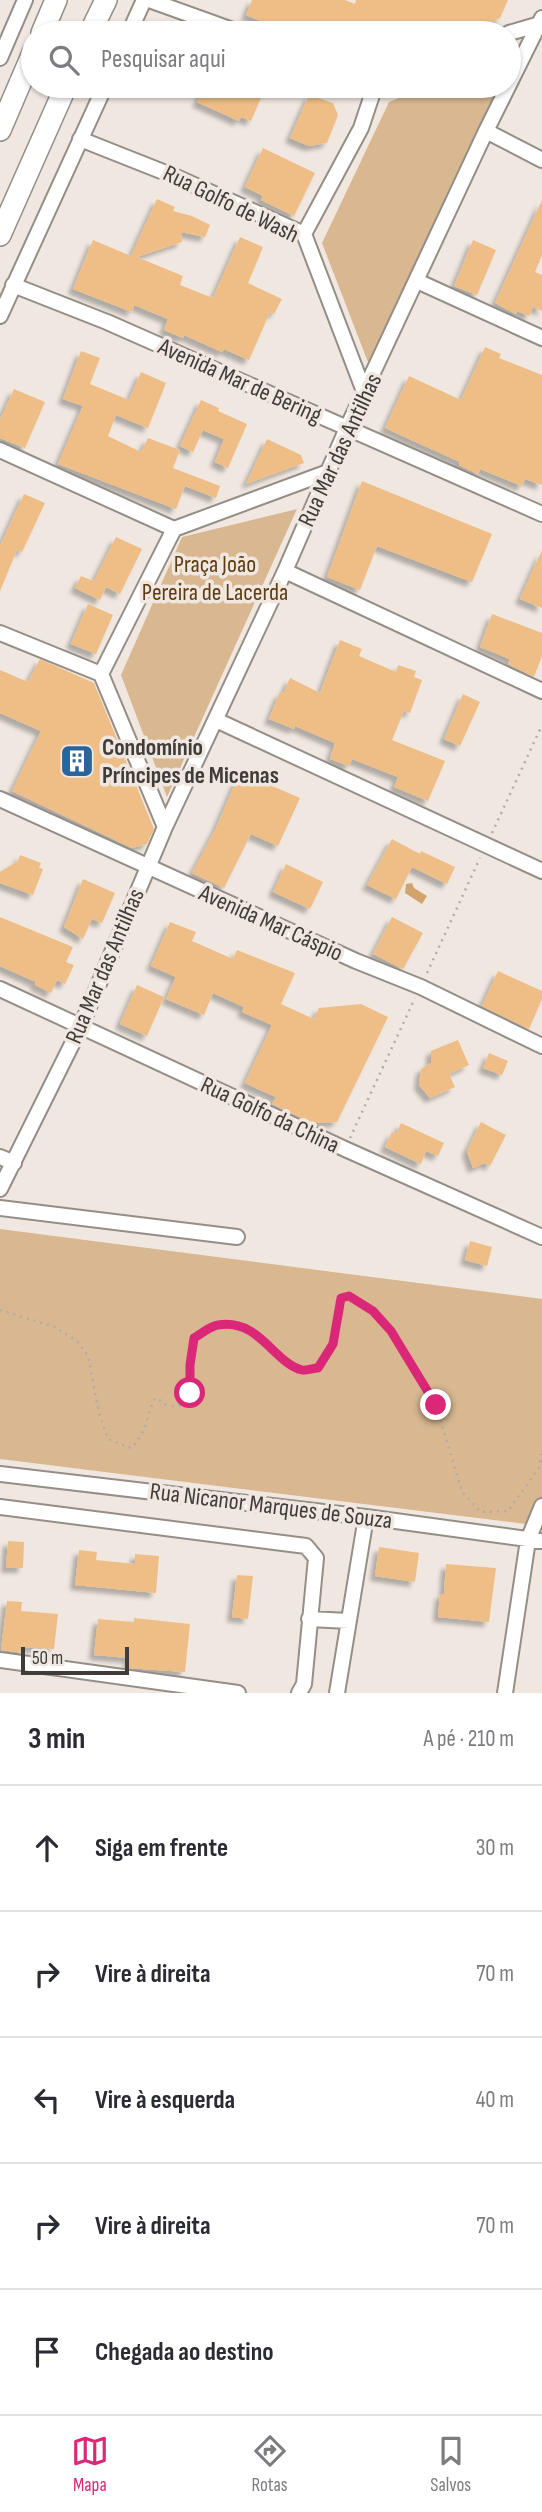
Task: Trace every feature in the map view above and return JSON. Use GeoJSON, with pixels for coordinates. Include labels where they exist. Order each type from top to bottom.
{"type":"FeatureCollection","features":[{"type":"Feature","properties":{"kind":"highway"},"geometry":{"type":"LineString","coordinates":[[47,21],[56,0]]}},
{"type":"Feature","properties":{"kind":"highway"},"geometry":{"type":"LineString","coordinates":[[96,21],[106,0]]}},
{"type":"Feature","properties":{"kind":"highway"},"geometry":{"type":"LineString","coordinates":[[0,130],[21,81]]}},
{"type":"Feature","properties":{"kind":"highway"},"geometry":{"type":"LineString","coordinates":[[0,235],[61,98]]}},
{"type":"Feature","properties":{"kind":"street"},"geometry":{"type":"LineString","coordinates":[[0,58],[25,0]]}},
{"type":"Feature","properties":{"kind":"street"},"geometry":{"type":"LineString","coordinates":[[136,21],[147,0],[207,21]]}},
{"type":"Feature","properties":{"kind":"street"},"geometry":{"type":"LineString","coordinates":[[521,28],[541,21]]}},
{"type":"Feature","properties":{"kind":"street","name":"Rua Mar das Antilhas"},"geometry":{"type":"LineString","coordinates":[[521,61],[541,21]]}},
{"type":"Feature","properties":{"kind":"street"},"geometry":{"type":"LineString","coordinates":[[0,316],[99,98]]}},
{"type":"Feature","properties":{"kind":"street"},"geometry":{"type":"LineString","coordinates":[[304,234],[360,128],[371,98]]}},
{"type":"Feature","properties":{"kind":"street","name":"Rua Mar das Antilhas"},"geometry":{"type":"LineString","coordinates":[[0,1189],[7,1160],[82,1026],[147,866],[285,571],[347,428],[502,98]]}},
{"type":"Feature","properties":{"kind":"street"},"geometry":{"type":"LineString","coordinates":[[486,131],[542,160]]}},
{"type":"Feature","properties":{"kind":"street","name":"Rua Golfo de Wash"},"geometry":{"type":"LineString","coordinates":[[80,139],[176,177],[304,234],[365,394]]}},
{"type":"Feature","properties":{"kind":"street"},"geometry":{"type":"LineString","coordinates":[[417,281],[542,338]]}},
{"type":"Feature","properties":{"kind":"street","name":"Avenida Mar de Bering"},"geometry":{"type":"LineString","coordinates":[[13,285],[107,322],[542,514]]}},
{"type":"Feature","properties":{"kind":"street"},"geometry":{"type":"LineString","coordinates":[[0,450],[174,529]]}},
{"type":"Feature","properties":{"kind":"street"},"geometry":{"type":"LineString","coordinates":[[101,674],[174,529],[328,472]]}},
{"type":"Feature","properties":{"kind":"street"},"geometry":{"type":"LineString","coordinates":[[285,571],[542,691]]}},
{"type":"Feature","properties":{"kind":"street"},"geometry":{"type":"LineString","coordinates":[[0,633],[101,674],[165,827]]}},
{"type":"Feature","properties":{"kind":"street"},"geometry":{"type":"LineString","coordinates":[[216,720],[542,871]]}},
{"type":"Feature","properties":{"kind":"street","name":"Avenida Mar Cáspio"},"geometry":{"type":"LineString","coordinates":[[0,799],[356,961],[421,987],[542,1046]]}},
{"type":"Feature","properties":{"kind":"street","name":"Rua Golfo da China"},"geometry":{"type":"LineString","coordinates":[[0,989],[542,1237]]}},
{"type":"Feature","properties":{"kind":"street"},"geometry":{"type":"LineString","coordinates":[[0,1208],[236,1237]]}},
{"type":"Feature","properties":{"kind":"street","name":"Rua Nicanor Marques de Souza"},"geometry":{"type":"LineString","coordinates":[[0,1474],[366,1517],[535,1540]]}},
{"type":"Feature","properties":{"kind":"street"},"geometry":{"type":"LineString","coordinates":[[505,1693],[542,1506]]}},
{"type":"Feature","properties":{"kind":"street"},"geometry":{"type":"LineString","coordinates":[[0,1507],[306,1546],[316,1558],[303,1684],[299,1693]]}},
{"type":"Feature","properties":{"kind":"street"},"geometry":{"type":"LineString","coordinates":[[337,1693],[366,1517]]}},
{"type":"Feature","properties":{"kind":"street"},"geometry":{"type":"LineString","coordinates":[[309,1619],[349,1621]]}},
{"type":"Feature","properties":{"kind":"street"},"geometry":{"type":"LineString","coordinates":[[0,1660],[238,1693]]}},
{"type":"Feature","properties":{"kind":"path"},"geometry":{"type":"LineString","coordinates":[[345,1149],[421,987]]}},
{"type":"Feature","properties":{"kind":"path"},"geometry":{"type":"LineString","coordinates":[[0,1310],[55,1327],[78,1342],[88,1356],[99,1413],[108,1439],[131,1448],[145,1431],[155,1398],[172,1406],[180,1405],[187,1399],[190,1393],[194,1338],[217,1325],[244,1328],[302,1370],[318,1368],[333,1344],[341,1298],[349,1296],[373,1311],[391,1331],[407,1356],[436,1405],[462,1492],[481,1512],[508,1511],[539,1468],[542,1454]]}},
{"type":"Feature","properties":{"kind":"green space"},"geometry":{"type":"Polygon","coordinates":[[[398,98],[496,98],[371,370],[322,243],[389,102],[398,98]]]}},
{"type":"Feature","properties":{"kind":"green space","name":"Praça João Pereira de Lacerda"},"geometry":{"type":"Polygon","coordinates":[[[297,509],[167,797],[121,675],[182,537],[297,509]]]}},
{"type":"Feature","properties":{"kind":"green space"},"geometry":{"type":"Polygon","coordinates":[[[0,1229],[542,1299],[542,1526],[0,1459],[0,1229]]]}},
{"type":"Feature","properties":{"kind":"shaded area"},"geometry":{"type":"Polygon","coordinates":[[[412,883],[414,888],[427,896],[422,904],[405,893],[406,884],[412,883]]]}},
{"type":"Feature","properties":{"kind":"building"},"geometry":{"type":"Polygon","coordinates":[[[252,0],[345,0],[355,4],[356,0],[508,0],[500,18],[493,21],[261,21],[246,15],[252,0]]]}},
{"type":"Feature","properties":{"kind":"building"},"geometry":{"type":"Polygon","coordinates":[[[199,98],[261,98],[251,121],[241,117],[239,121],[197,102],[199,98]]]}},
{"type":"Feature","properties":{"kind":"building"},"geometry":{"type":"Polygon","coordinates":[[[308,98],[333,103],[338,115],[327,143],[309,146],[290,138],[308,98]]]}},
{"type":"Feature","properties":{"kind":"building"},"geometry":{"type":"Polygon","coordinates":[[[263,148],[315,173],[294,216],[261,200],[263,196],[245,187],[263,148]]]}},
{"type":"Feature","properties":{"kind":"building"},"geometry":{"type":"Polygon","coordinates":[[[157,199],[175,207],[173,211],[210,225],[205,237],[181,232],[182,242],[137,257],[183,276],[180,285],[213,298],[240,237],[263,247],[248,283],[282,299],[274,314],[270,312],[249,360],[164,330],[168,319],[134,305],[132,312],[73,289],[93,240],[131,256],[157,199]]]}},
{"type":"Feature","properties":{"kind":"building"},"geometry":{"type":"Polygon","coordinates":[[[542,200],[542,255],[535,272],[542,275],[542,311],[533,307],[529,316],[517,311],[516,314],[495,303],[542,200]]]}},
{"type":"Feature","properties":{"kind":"building"},"geometry":{"type":"Polygon","coordinates":[[[473,240],[496,250],[477,295],[454,286],[473,240]]]}},
{"type":"Feature","properties":{"kind":"building"},"geometry":{"type":"Polygon","coordinates":[[[485,347],[501,354],[499,358],[542,375],[542,485],[525,479],[522,486],[480,469],[478,474],[459,465],[460,462],[385,428],[409,376],[461,400],[485,347]]]}},
{"type":"Feature","properties":{"kind":"building"},"geometry":{"type":"Polygon","coordinates":[[[81,351],[100,358],[90,384],[129,400],[141,372],[166,383],[148,428],[116,415],[108,436],[141,452],[148,438],[180,450],[173,468],[220,486],[216,498],[185,486],[176,509],[58,464],[83,406],[63,399],[81,351]]]}},
{"type":"Feature","properties":{"kind":"building"},"geometry":{"type":"Polygon","coordinates":[[[14,389],[45,402],[25,448],[0,438],[0,420],[14,389]]]}},
{"type":"Feature","properties":{"kind":"building"},"geometry":{"type":"Polygon","coordinates":[[[201,400],[247,424],[228,468],[215,462],[224,439],[203,430],[193,452],[180,446],[201,400]]]}},
{"type":"Feature","properties":{"kind":"building"},"geometry":{"type":"Polygon","coordinates":[[[267,439],[301,455],[304,463],[246,484],[267,439]]]}},
{"type":"Feature","properties":{"kind":"building"},"geometry":{"type":"Polygon","coordinates":[[[362,481],[492,534],[472,582],[377,546],[360,590],[327,577],[362,481]]]}},
{"type":"Feature","properties":{"kind":"building"},"geometry":{"type":"Polygon","coordinates":[[[24,494],[45,503],[22,552],[17,550],[0,591],[0,546],[24,494]]]}},
{"type":"Feature","properties":{"kind":"building"},"geometry":{"type":"Polygon","coordinates":[[[116,537],[142,549],[120,594],[106,587],[100,600],[75,588],[81,576],[94,581],[116,537]]]}},
{"type":"Feature","properties":{"kind":"building"},"geometry":{"type":"Polygon","coordinates":[[[542,550],[542,608],[520,599],[542,550]]]}},
{"type":"Feature","properties":{"kind":"building"},"geometry":{"type":"Polygon","coordinates":[[[88,604],[113,615],[96,654],[71,644],[88,604]]]}},
{"type":"Feature","properties":{"kind":"building"},"geometry":{"type":"Polygon","coordinates":[[[492,614],[542,633],[542,656],[534,677],[508,664],[510,659],[480,647],[492,614]]]}},
{"type":"Feature","properties":{"kind":"building"},"geometry":{"type":"Polygon","coordinates":[[[340,640],[362,649],[359,656],[396,672],[398,665],[416,671],[414,677],[422,680],[410,713],[404,711],[392,740],[445,761],[428,801],[394,787],[398,777],[352,759],[349,766],[330,759],[335,743],[295,726],[294,729],[269,719],[280,692],[283,694],[290,678],[320,693],[340,640]]]}},
{"type":"Feature","properties":{"kind":"building","name":"Condomínio Príncipes de Micenas"},"geometry":{"type":"Polygon","coordinates":[[[40,659],[94,683],[154,829],[147,844],[132,848],[12,791],[41,731],[0,713],[0,670],[28,682],[40,659]]]}},
{"type":"Feature","properties":{"kind":"building"},"geometry":{"type":"Polygon","coordinates":[[[463,694],[480,702],[460,746],[444,739],[463,694]]]}},
{"type":"Feature","properties":{"kind":"building"},"geometry":{"type":"Polygon","coordinates":[[[240,772],[300,798],[278,846],[251,834],[224,888],[192,873],[216,828],[240,772]]]}},
{"type":"Feature","properties":{"kind":"building"},"geometry":{"type":"Polygon","coordinates":[[[392,839],[420,854],[421,851],[455,867],[447,884],[412,867],[396,899],[367,885],[392,839]]]}},
{"type":"Feature","properties":{"kind":"building"},"geometry":{"type":"Polygon","coordinates":[[[20,855],[41,863],[39,868],[43,869],[33,895],[0,883],[0,872],[18,861],[20,855]]]}},
{"type":"Feature","properties":{"kind":"building"},"geometry":{"type":"Polygon","coordinates":[[[286,864],[323,882],[310,909],[273,892],[286,864]]]}},
{"type":"Feature","properties":{"kind":"building"},"geometry":{"type":"Polygon","coordinates":[[[83,879],[115,893],[102,923],[92,919],[83,939],[64,927],[83,879]]]}},
{"type":"Feature","properties":{"kind":"building"},"geometry":{"type":"Polygon","coordinates":[[[0,917],[73,947],[66,962],[74,965],[65,984],[57,980],[51,993],[35,985],[36,982],[0,966],[0,917]]]}},
{"type":"Feature","properties":{"kind":"building"},"geometry":{"type":"Polygon","coordinates":[[[392,917],[423,933],[403,969],[373,954],[392,917]]]}},
{"type":"Feature","properties":{"kind":"building"},"geometry":{"type":"Polygon","coordinates":[[[170,922],[196,932],[192,941],[233,959],[237,950],[295,973],[281,1004],[314,1019],[319,1008],[361,1004],[388,1017],[337,1122],[312,1123],[272,1104],[276,1097],[245,1083],[272,1025],[242,1012],[244,1007],[213,993],[204,1015],[166,999],[176,977],[151,966],[170,922]]]}},
{"type":"Feature","properties":{"kind":"building"},"geometry":{"type":"Polygon","coordinates":[[[498,971],[542,991],[542,999],[529,1029],[482,1006],[498,971]]]}},
{"type":"Feature","properties":{"kind":"building"},"geometry":{"type":"Polygon","coordinates":[[[137,985],[164,997],[147,1036],[120,1024],[137,985]]]}},
{"type":"Feature","properties":{"kind":"building"},"geometry":{"type":"Polygon","coordinates":[[[458,1040],[469,1065],[449,1074],[455,1087],[430,1098],[419,1085],[421,1069],[431,1063],[431,1051],[458,1040]]]}},
{"type":"Feature","properties":{"kind":"building"},"geometry":{"type":"Polygon","coordinates":[[[489,1053],[508,1061],[502,1075],[483,1068],[489,1053]]]}},
{"type":"Feature","properties":{"kind":"building"},"geometry":{"type":"Polygon","coordinates":[[[481,1122],[506,1135],[490,1166],[485,1163],[473,1168],[467,1151],[481,1122]]]}},
{"type":"Feature","properties":{"kind":"building"},"geometry":{"type":"Polygon","coordinates":[[[401,1123],[444,1143],[438,1156],[426,1151],[421,1164],[385,1147],[392,1132],[396,1134],[401,1123]]]}},
{"type":"Feature","properties":{"kind":"building"},"geometry":{"type":"Polygon","coordinates":[[[470,1241],[492,1247],[487,1266],[465,1260],[470,1241]]]}},
{"type":"Feature","properties":{"kind":"building"},"geometry":{"type":"Polygon","coordinates":[[[8,1541],[24,1542],[23,1568],[6,1568],[8,1541]]]}},
{"type":"Feature","properties":{"kind":"building"},"geometry":{"type":"Polygon","coordinates":[[[379,1547],[419,1553],[415,1582],[375,1576],[379,1547]]]}},
{"type":"Feature","properties":{"kind":"building"},"geometry":{"type":"Polygon","coordinates":[[[79,1550],[97,1552],[96,1560],[135,1564],[135,1554],[159,1556],[156,1593],[75,1585],[79,1550]]]}},
{"type":"Feature","properties":{"kind":"building"},"geometry":{"type":"Polygon","coordinates":[[[446,1564],[496,1568],[489,1622],[438,1617],[440,1594],[444,1594],[446,1564]]]}},
{"type":"Feature","properties":{"kind":"building"},"geometry":{"type":"Polygon","coordinates":[[[237,1575],[253,1576],[248,1619],[232,1617],[237,1575]]]}},
{"type":"Feature","properties":{"kind":"building"},"geometry":{"type":"Polygon","coordinates":[[[7,1601],[22,1602],[21,1611],[58,1614],[54,1649],[25,1647],[25,1653],[1,1650],[7,1601]]]}},
{"type":"Feature","properties":{"kind":"building"},"geometry":{"type":"Polygon","coordinates":[[[134,1618],[190,1624],[185,1672],[128,1668],[129,1658],[94,1655],[98,1619],[134,1622],[134,1618]]]}},
{"type":"Feature","properties":{"kind":"place","name":"Condomínio Príncipes de Micenas"},"geometry":{"type":"Point","coordinates":[77,761]}},
{"type":"Feature","properties":{"kind":"route"},"geometry":{"type":"LineString","coordinates":[[190,1393],[194,1338],[217,1325],[244,1328],[302,1370],[318,1368],[333,1344],[341,1298],[349,1296],[373,1311],[391,1331],[436,1405]]}}]}
